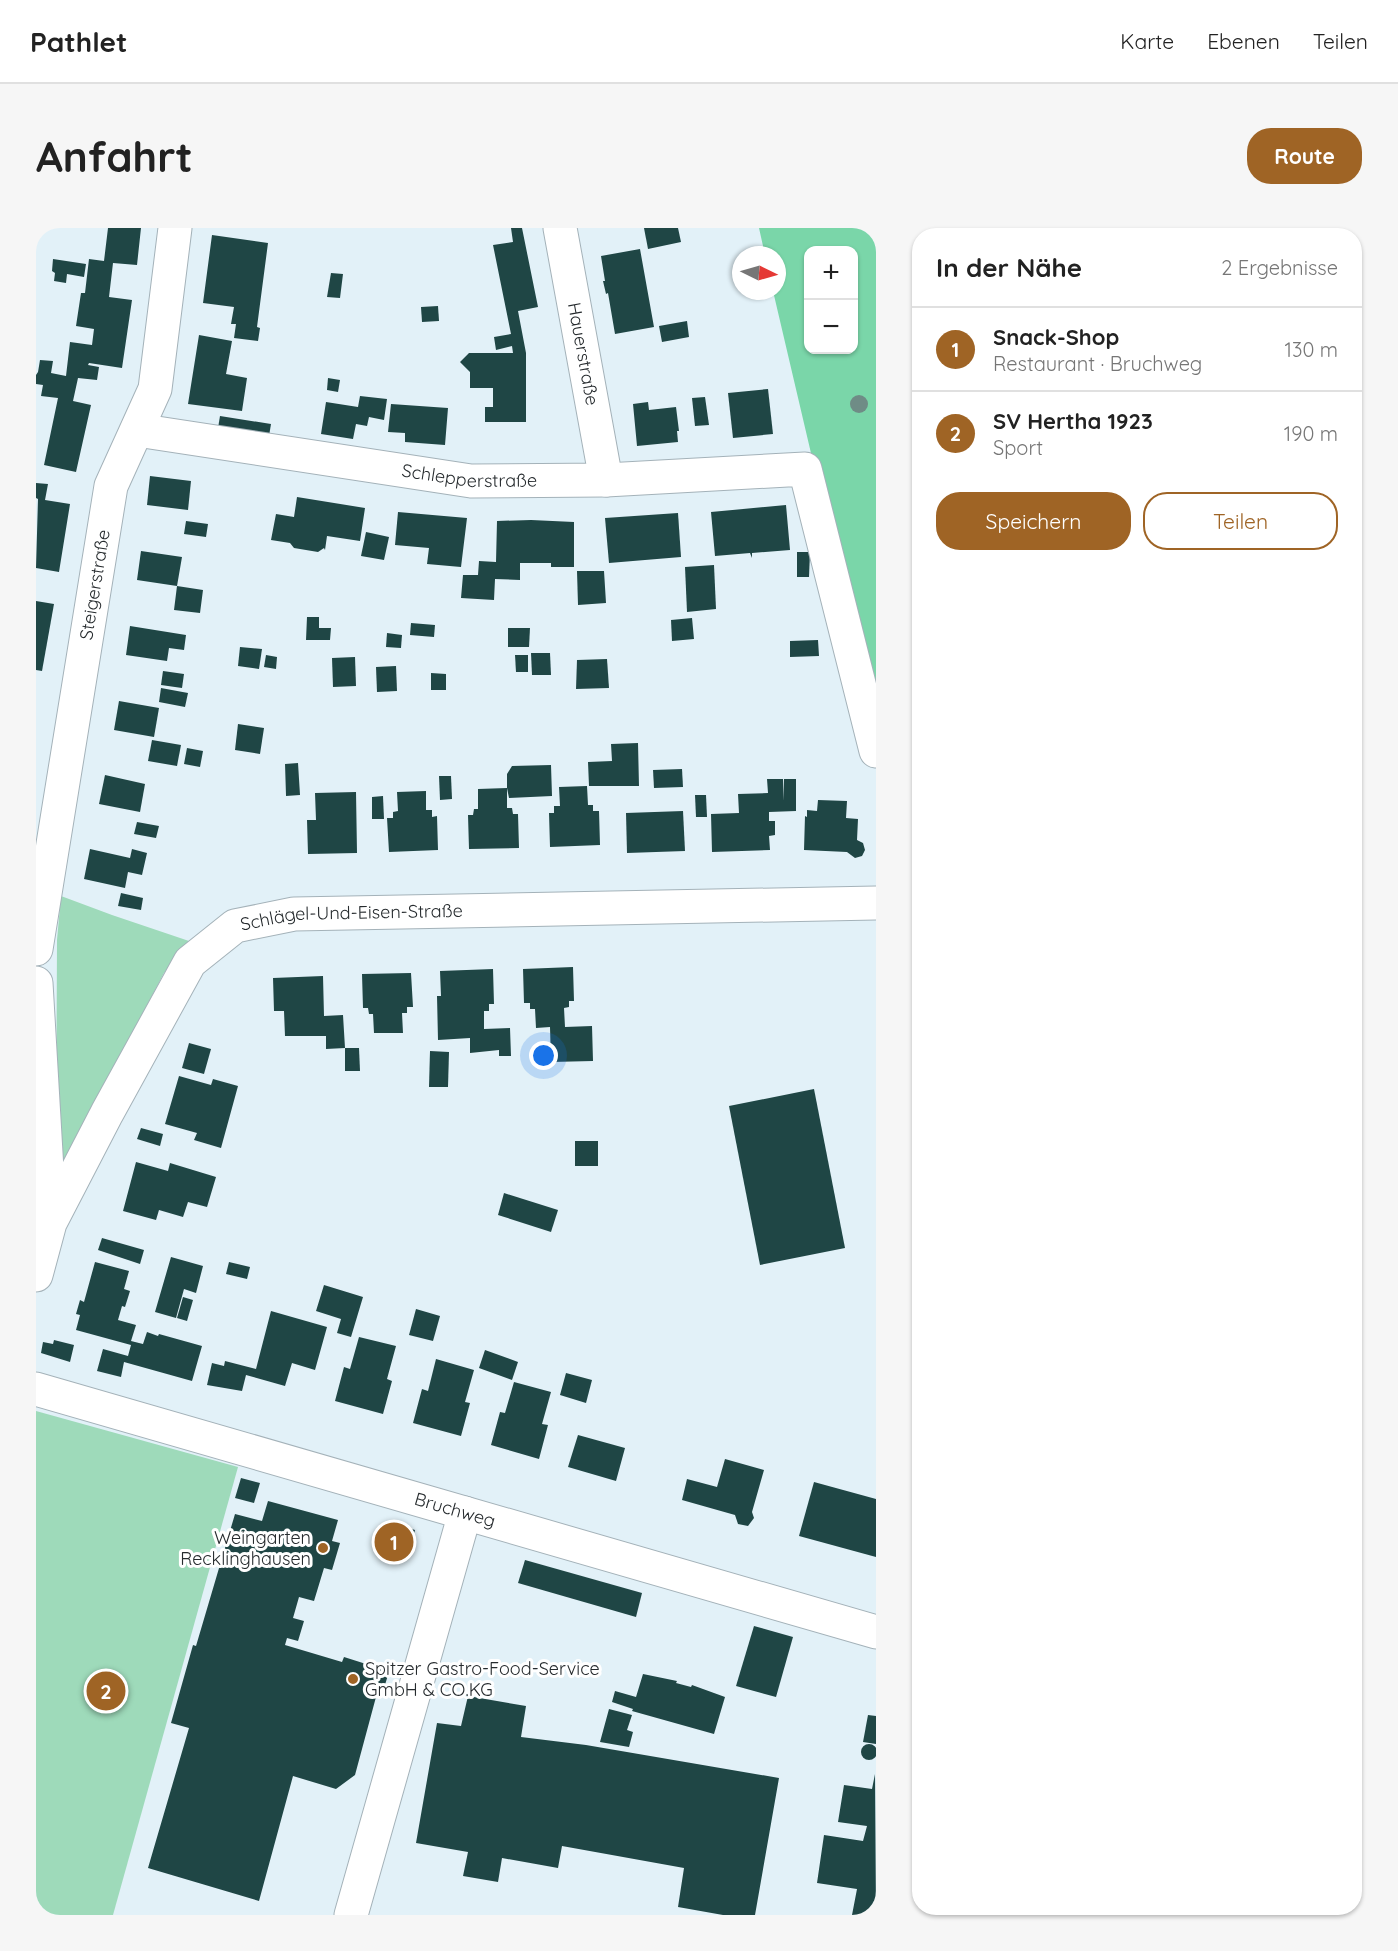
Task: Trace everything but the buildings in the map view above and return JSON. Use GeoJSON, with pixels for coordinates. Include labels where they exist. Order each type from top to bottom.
{"type":"FeatureCollection","features":[{"type":"Feature","properties":{"kind":"street","name":"Steigerstraße"},"geometry":{"type":"LineString","coordinates":[[36,949],[111,486],[155,389],[175,228]]}},
{"type":"Feature","properties":{"kind":"street","name":"Hauerstraße"},"geometry":{"type":"LineString","coordinates":[[560,228],[606,480]]}},
{"type":"Feature","properties":{"kind":"street","name":"Schlepperstraße"},"geometry":{"type":"LineString","coordinates":[[137,430],[471,482],[606,480],[805,469],[876,751]]}},
{"type":"Feature","properties":{"kind":"street","name":"Schlägel-Und-Eisen-Straße"},"geometry":{"type":"LineString","coordinates":[[36,1275],[50,1223],[190,962],[235,926],[294,915],[876,903]]}},
{"type":"Feature","properties":{"kind":"street"},"geometry":{"type":"LineString","coordinates":[[36,983],[50,1223]]}},
{"type":"Feature","properties":{"kind":"street","name":"Bruchweg"},"geometry":{"type":"LineString","coordinates":[[36,1389],[876,1632]]}},
{"type":"Feature","properties":{"kind":"street"},"geometry":{"type":"LineString","coordinates":[[351,1915],[465,1513]]}},
{"type":"Feature","properties":{"kind":"green space"},"geometry":{"type":"Polygon","coordinates":[[[759,228],[876,228],[876,706],[814,466],[775,300],[786,300],[786,246],[763,246],[759,228]]]}},
{"type":"Feature","properties":{"kind":"green space"},"geometry":{"type":"Polygon","coordinates":[[[61,896],[189,941],[164,973],[63,1165],[56,1166],[57,940],[61,896]]]}},
{"type":"Feature","properties":{"kind":"green space"},"geometry":{"type":"Polygon","coordinates":[[[36,1411],[238,1467],[113,1915],[36,1915],[36,1411]]]}},
{"type":"Feature","properties":{"kind":"place","name":"Snack-Shop"},"geometry":{"type":"Point","coordinates":[394,1542]}},
{"type":"Feature","properties":{"kind":"place","name":"Weingarten Recklinghausen"},"geometry":{"type":"Point","coordinates":[323,1548]}},
{"type":"Feature","properties":{"kind":"place","name":"Spitzer Gastro-Food-Service GmbH & CO.KG"},"geometry":{"type":"Point","coordinates":[353,1679]}},
{"type":"Feature","properties":{"kind":"place","name":"SV Hertha 1923"},"geometry":{"type":"Point","coordinates":[106,1691]}}]}
